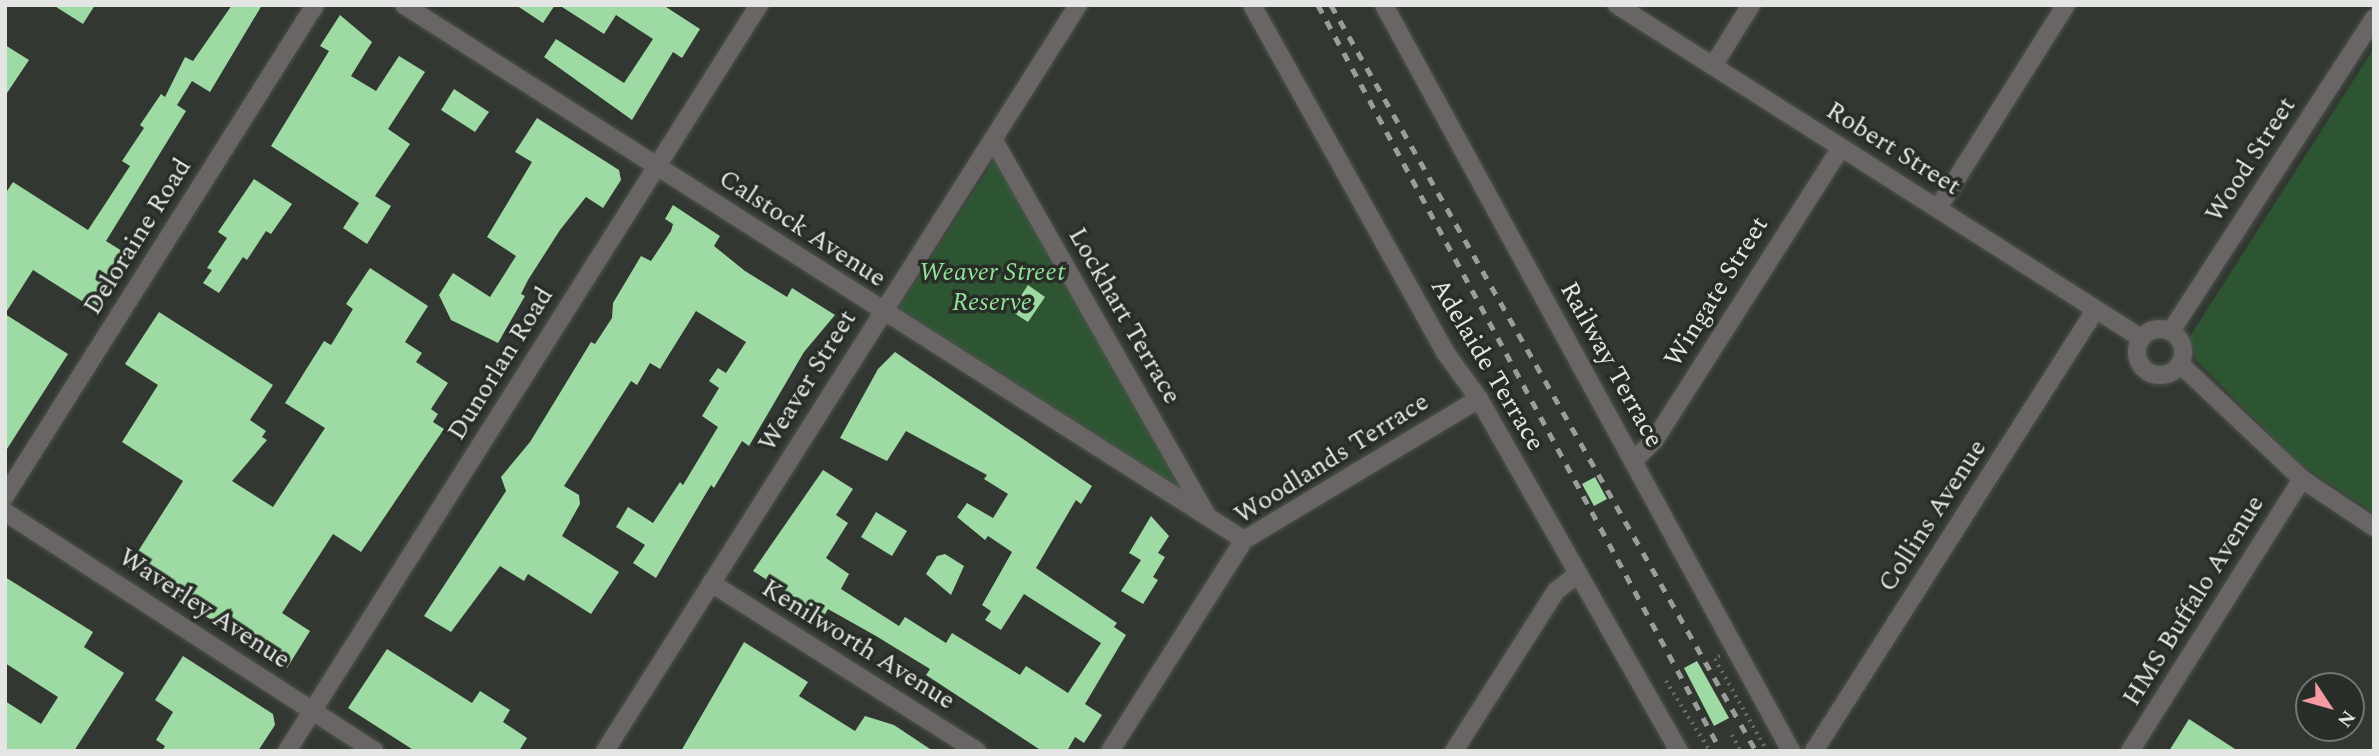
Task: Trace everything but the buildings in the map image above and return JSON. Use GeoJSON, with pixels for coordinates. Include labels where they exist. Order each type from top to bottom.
{"type":"FeatureCollection","features":[{"type":"Feature","properties":{"kind":"street","name":"Deloraine Road"},"geometry":{"type":"LineString","coordinates":[[5,496],[315,5]]}},
{"type":"Feature","properties":{"kind":"street","name":"Calstock Avenue"},"geometry":{"type":"LineString","coordinates":[[404,5],[1244,540]]}},
{"type":"Feature","properties":{"kind":"street","name":"Dunorlan Road"},"geometry":{"type":"LineString","coordinates":[[287,751],[759,5]]}},
{"type":"Feature","properties":{"kind":"street","name":"Weaver Street"},"geometry":{"type":"LineString","coordinates":[[606,751],[1078,5]]}},
{"type":"Feature","properties":{"kind":"street","name":"Adelaide Terrace"},"geometry":{"type":"LineString","coordinates":[[1252,5],[1445,352],[1479,399],[1679,751]]}},
{"type":"Feature","properties":{"kind":"street","name":"Railway Terrace"},"geometry":{"type":"LineString","coordinates":[[1384,5],[1791,751]]}},
{"type":"Feature","properties":{"kind":"street","name":"Robert Street"},"geometry":{"type":"LineString","coordinates":[[1617,5],[2141,338]]}},
{"type":"Feature","properties":{"kind":"street"},"geometry":{"type":"LineString","coordinates":[[1713,66],[1751,5]]}},
{"type":"Feature","properties":{"kind":"street"},"geometry":{"type":"LineString","coordinates":[[1938,208],[2066,5]]}},
{"type":"Feature","properties":{"kind":"street","name":"Wood Street"},"geometry":{"type":"LineString","coordinates":[[2172,331],[2374,18]]}},
{"type":"Feature","properties":{"kind":"street","name":"Lockhart Terrace"},"geometry":{"type":"LineString","coordinates":[[993,139],[1209,518]]}},
{"type":"Feature","properties":{"kind":"street","name":"Wingate Street"},"geometry":{"type":"LineString","coordinates":[[1633,461],[1654,441],[1841,147]]}},
{"type":"Feature","properties":{"kind":"street","name":"Collins Avenue"},"geometry":{"type":"LineString","coordinates":[[1814,751],[2096,309]]}},
{"type":"Feature","properties":{"kind":"street"},"geometry":{"type":"LineString","coordinates":[[2156,328],[2172,331],[2183,346],[2180,364],[2166,374],[2147,371],[2137,355],[2141,338],[2156,328]]}},
{"type":"Feature","properties":{"kind":"street"},"geometry":{"type":"LineString","coordinates":[[2180,364],[2302,480],[2374,527]]}},
{"type":"Feature","properties":{"kind":"street","name":"Woodlands Terrace"},"geometry":{"type":"LineString","coordinates":[[1110,751],[1244,540],[1479,399]]}},
{"type":"Feature","properties":{"kind":"street","name":"HMS Buffalo Avenue"},"geometry":{"type":"LineString","coordinates":[[2130,751],[2302,480]]}},
{"type":"Feature","properties":{"kind":"street","name":"Waverley Avenue"},"geometry":{"type":"LineString","coordinates":[[5,512],[374,751]]}},
{"type":"Feature","properties":{"kind":"street"},"geometry":{"type":"LineString","coordinates":[[1454,751],[1556,590],[1578,574]]}},
{"type":"Feature","properties":{"kind":"street","name":"Kenilworth Avenue"},"geometry":{"type":"LineString","coordinates":[[711,583],[977,751]]}},
{"type":"Feature","properties":{"kind":"path"},"geometry":{"type":"LineString","coordinates":[[1722,655],[1716,659],[1767,751]]}},
{"type":"Feature","properties":{"kind":"path"},"geometry":{"type":"LineString","coordinates":[[1666,681],[1710,751]]}},
{"type":"Feature","properties":{"kind":"path"},"geometry":{"type":"LineString","coordinates":[[1732,735],[1741,751]]}},
{"type":"Feature","properties":{"kind":"green space"},"geometry":{"type":"Polygon","coordinates":[[[2374,48],[2374,513],[2300,464],[2196,360],[2189,338],[2374,48]]]}},
{"type":"Feature","properties":{"kind":"green space","name":"Weaver Street Reserve"},"geometry":{"type":"Polygon","coordinates":[[[996,157],[1180,488],[898,308],[996,157]]]}},
{"type":"Feature","properties":{"kind":"railway"},"geometry":{"type":"LineString","coordinates":[[1318,5],[1721,751]]}},
{"type":"Feature","properties":{"kind":"railway"},"geometry":{"type":"LineString","coordinates":[[1331,5],[1756,751]]}}]}
